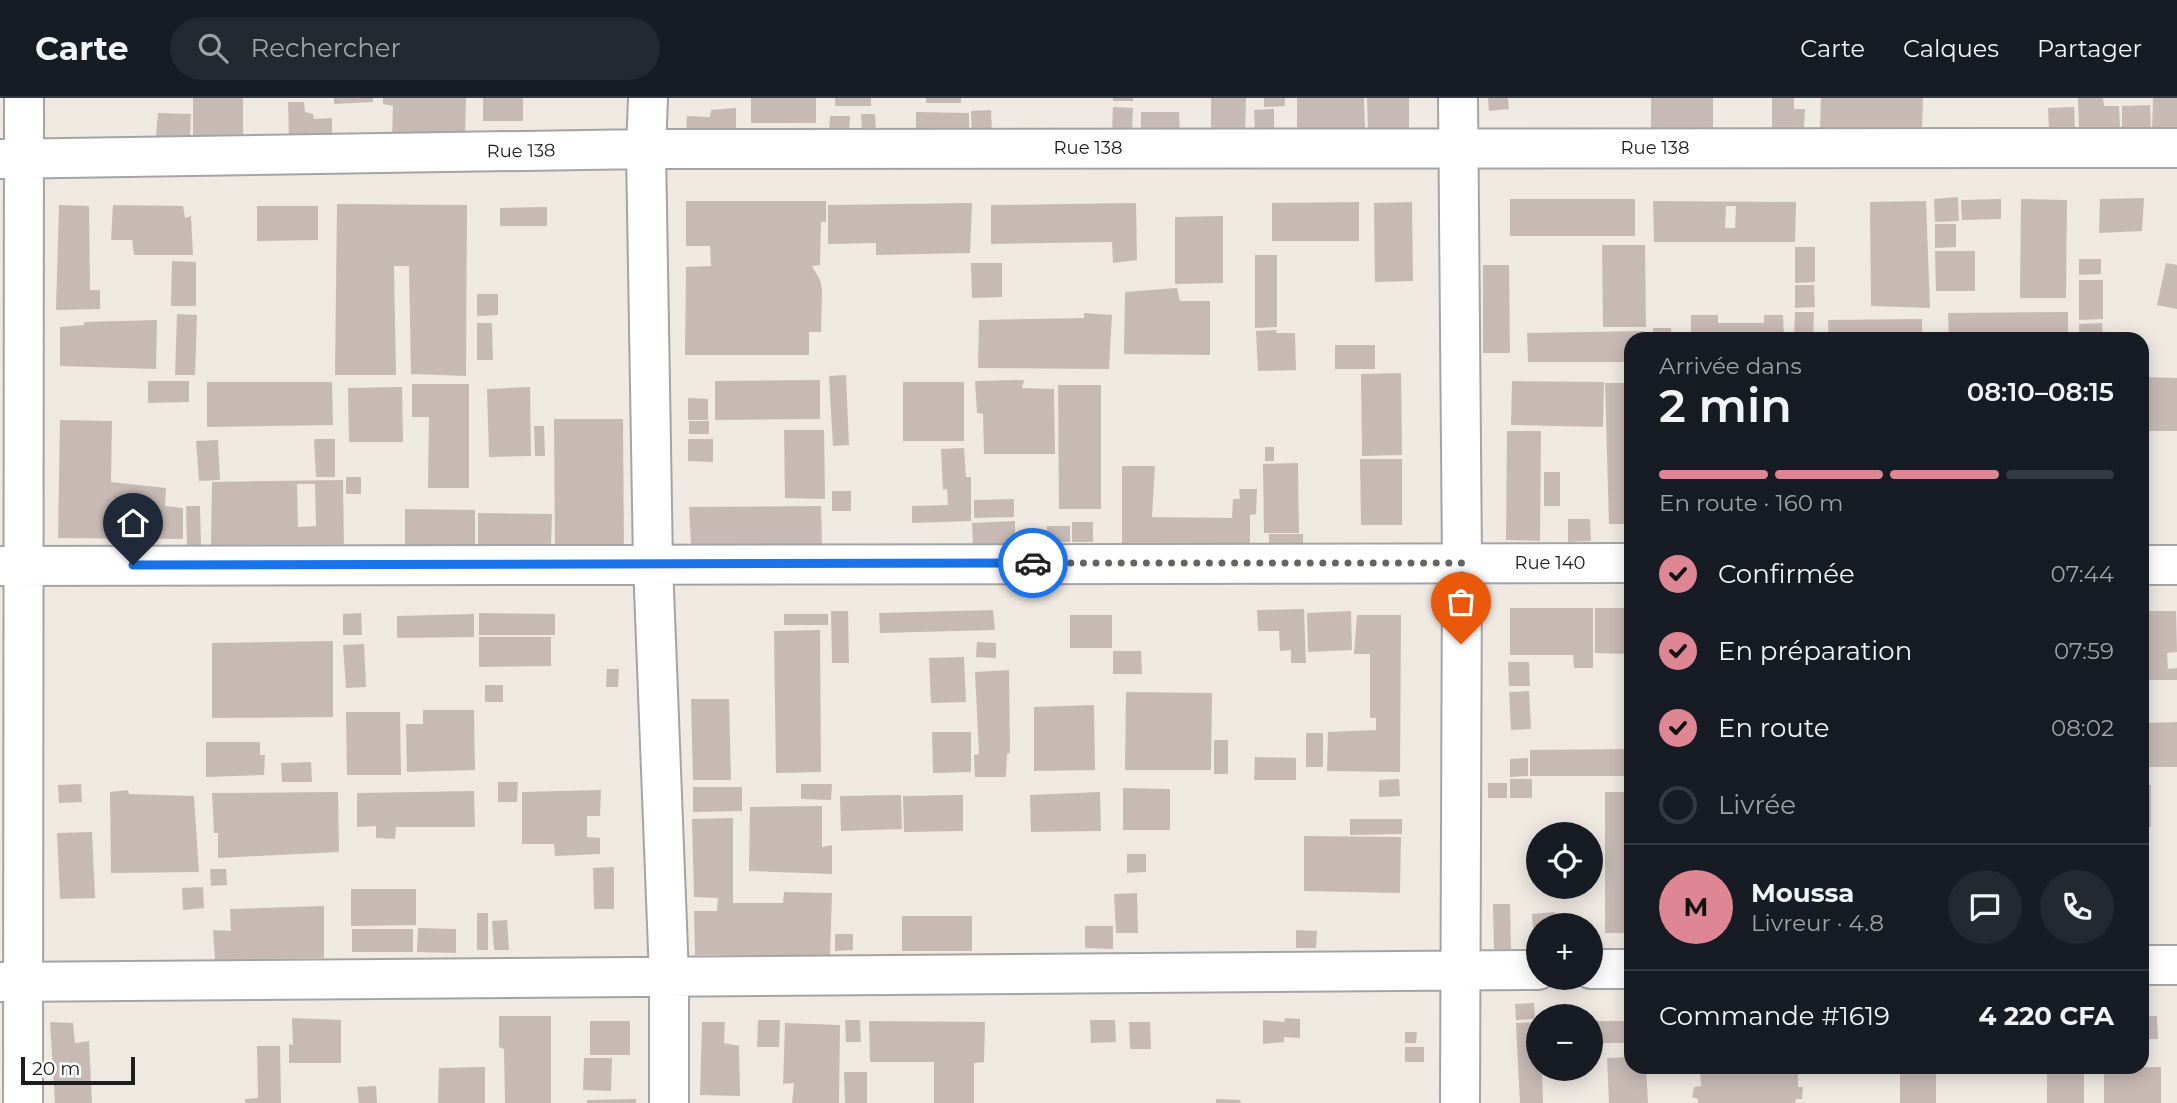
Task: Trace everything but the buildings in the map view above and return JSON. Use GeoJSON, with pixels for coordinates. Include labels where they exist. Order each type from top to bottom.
{"type":"FeatureCollection","features":[{"type":"Feature","properties":{"kind":"street"},"geometry":{"type":"LineString","coordinates":[[23,1103],[11,981],[12,159],[24,98]]}},
{"type":"Feature","properties":{"kind":"street"},"geometry":{"type":"LineString","coordinates":[[648,98],[646,149],[653,564],[668,976],[669,1103]]}},
{"type":"Feature","properties":{"kind":"street"},"geometry":{"type":"LineString","coordinates":[[1458,98],[1462,563],[1460,1103]]}},
{"type":"Feature","properties":{"kind":"street","name":"Rue 138"},"geometry":{"type":"LineString","coordinates":[[12,159],[646,149],[2177,148]]}},
{"type":"Feature","properties":{"kind":"street","name":"Rue 140"},"geometry":{"type":"LineString","coordinates":[[12,565],[1624,563]]}},
{"type":"Feature","properties":{"kind":"street"},"geometry":{"type":"LineString","coordinates":[[2149,565],[2177,565]]}},
{"type":"Feature","properties":{"kind":"street"},"geometry":{"type":"LineString","coordinates":[[2149,965],[2177,965]]}},
{"type":"Feature","properties":{"kind":"street"},"geometry":{"type":"LineString","coordinates":[[1603,969],[1624,969]]}},
{"type":"Feature","properties":{"kind":"street"},"geometry":{"type":"LineString","coordinates":[[11,981],[1526,970]]}},
{"type":"Feature","properties":{"kind":"way so far"},"geometry":{"type":"LineString","coordinates":[[1033,563],[1462,563],[1461,644]]}},
{"type":"Feature","properties":{"kind":"route"},"geometry":{"type":"LineString","coordinates":[[133,565],[1033,563]]}}]}
